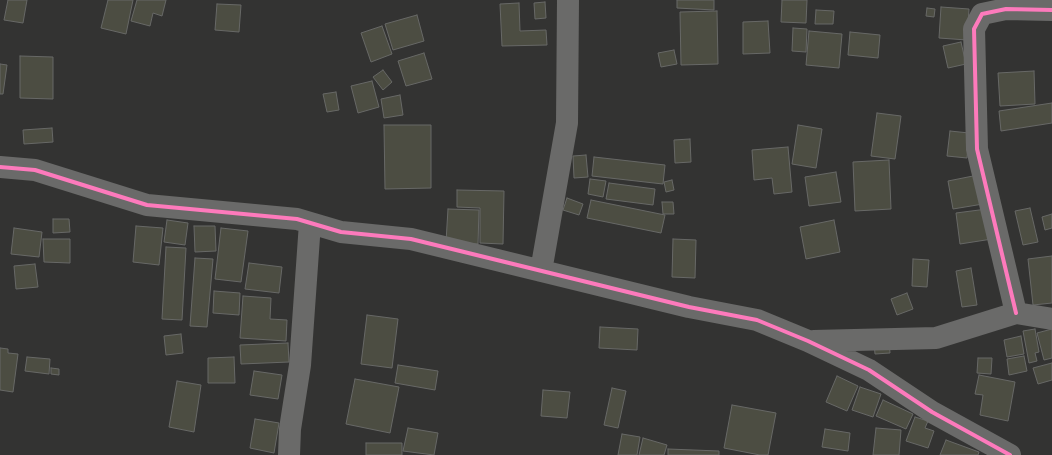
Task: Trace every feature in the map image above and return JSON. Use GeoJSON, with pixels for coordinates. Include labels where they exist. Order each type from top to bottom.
{"type":"FeatureCollection","features":[{"type":"Feature","properties":{"kind":"street"},"geometry":{"type":"LineString","coordinates":[[541,271],[567,123],[568,0]]}},
{"type":"Feature","properties":{"kind":"street"},"geometry":{"type":"LineString","coordinates":[[1016,313],[977,149],[974,29],[981,7],[1052,10]]}},
{"type":"Feature","properties":{"kind":"street"},"geometry":{"type":"LineString","coordinates":[[0,167],[35,170],[147,205],[297,219],[341,232],[411,239],[688,307],[757,320],[808,341],[869,370],[932,412],[1010,455]]}},
{"type":"Feature","properties":{"kind":"street"},"geometry":{"type":"LineString","coordinates":[[289,455],[290,429],[300,365],[310,223]]}},
{"type":"Feature","properties":{"kind":"street"},"geometry":{"type":"LineString","coordinates":[[808,341],[936,338],[1016,313],[1052,319]]}},
{"type":"Feature","properties":{"kind":"building"},"geometry":{"type":"Polygon","coordinates":[[[8,0],[27,0],[23,23],[4,20],[8,0]]]}},
{"type":"Feature","properties":{"kind":"building"},"geometry":{"type":"Polygon","coordinates":[[[108,0],[133,0],[126,34],[101,28],[108,0]]]}},
{"type":"Feature","properties":{"kind":"building"},"geometry":{"type":"Polygon","coordinates":[[[137,0],[166,0],[162,16],[153,13],[150,26],[131,21],[137,0]]]}},
{"type":"Feature","properties":{"kind":"building"},"geometry":{"type":"Polygon","coordinates":[[[677,0],[714,0],[714,10],[677,8],[677,0]]]}},
{"type":"Feature","properties":{"kind":"building"},"geometry":{"type":"Polygon","coordinates":[[[782,0],[807,0],[806,23],[781,22],[782,0]]]}},
{"type":"Feature","properties":{"kind":"building"},"geometry":{"type":"Polygon","coordinates":[[[545,2],[546,18],[535,19],[534,3],[545,2]]]}},
{"type":"Feature","properties":{"kind":"building"},"geometry":{"type":"Polygon","coordinates":[[[519,3],[520,31],[546,30],[547,45],[502,46],[500,4],[519,3]]]}},
{"type":"Feature","properties":{"kind":"building"},"geometry":{"type":"Polygon","coordinates":[[[217,4],[241,5],[239,32],[215,30],[217,4]]]}},
{"type":"Feature","properties":{"kind":"building"},"geometry":{"type":"Polygon","coordinates":[[[941,7],[969,9],[967,40],[939,38],[941,7]]]}},
{"type":"Feature","properties":{"kind":"building"},"geometry":{"type":"Polygon","coordinates":[[[927,8],[935,9],[934,17],[926,16],[927,8]]]}},
{"type":"Feature","properties":{"kind":"building"},"geometry":{"type":"Polygon","coordinates":[[[816,10],[834,11],[833,24],[815,24],[816,10]]]}},
{"type":"Feature","properties":{"kind":"building"},"geometry":{"type":"Polygon","coordinates":[[[717,11],[718,64],[681,65],[680,12],[717,11]]]}},
{"type":"Feature","properties":{"kind":"building"},"geometry":{"type":"Polygon","coordinates":[[[417,15],[424,41],[393,50],[385,24],[417,15]]]}},
{"type":"Feature","properties":{"kind":"building"},"geometry":{"type":"Polygon","coordinates":[[[768,21],[770,53],[743,54],[743,22],[768,21]]]}},
{"type":"Feature","properties":{"kind":"building"},"geometry":{"type":"Polygon","coordinates":[[[382,26],[392,54],[371,62],[361,33],[382,26]]]}},
{"type":"Feature","properties":{"kind":"building"},"geometry":{"type":"Polygon","coordinates":[[[793,28],[807,29],[806,52],[792,51],[793,28]]]}},
{"type":"Feature","properties":{"kind":"building"},"geometry":{"type":"Polygon","coordinates":[[[809,31],[842,34],[839,68],[806,65],[809,31]]]}},
{"type":"Feature","properties":{"kind":"building"},"geometry":{"type":"Polygon","coordinates":[[[850,32],[880,35],[878,58],[848,55],[850,32]]]}},
{"type":"Feature","properties":{"kind":"building"},"geometry":{"type":"Polygon","coordinates":[[[961,42],[966,64],[948,68],[943,46],[961,42]]]}},
{"type":"Feature","properties":{"kind":"building"},"geometry":{"type":"Polygon","coordinates":[[[674,50],[677,64],[661,67],[658,53],[674,50]]]}},
{"type":"Feature","properties":{"kind":"building"},"geometry":{"type":"Polygon","coordinates":[[[424,53],[432,79],[406,86],[398,61],[424,53]]]}},
{"type":"Feature","properties":{"kind":"building"},"geometry":{"type":"Polygon","coordinates":[[[20,56],[53,57],[53,99],[20,98],[20,56]]]}},
{"type":"Feature","properties":{"kind":"building"},"geometry":{"type":"Polygon","coordinates":[[[0,64],[7,65],[3,94],[0,94],[0,64]]]}},
{"type":"Feature","properties":{"kind":"building"},"geometry":{"type":"Polygon","coordinates":[[[383,70],[392,82],[383,90],[373,77],[383,70]]]}},
{"type":"Feature","properties":{"kind":"building"},"geometry":{"type":"Polygon","coordinates":[[[1034,71],[1035,104],[1000,106],[998,73],[1034,71]]]}},
{"type":"Feature","properties":{"kind":"building"},"geometry":{"type":"Polygon","coordinates":[[[372,81],[379,107],[358,113],[351,86],[372,81]]]}},
{"type":"Feature","properties":{"kind":"building"},"geometry":{"type":"Polygon","coordinates":[[[336,92],[339,110],[327,112],[323,94],[336,92]]]}},
{"type":"Feature","properties":{"kind":"building"},"geometry":{"type":"Polygon","coordinates":[[[400,95],[403,115],[384,118],[381,99],[400,95]]]}},
{"type":"Feature","properties":{"kind":"building"},"geometry":{"type":"Polygon","coordinates":[[[1052,103],[1052,123],[1001,131],[999,111],[1052,103]]]}},
{"type":"Feature","properties":{"kind":"building"},"geometry":{"type":"Polygon","coordinates":[[[877,113],[901,116],[895,159],[871,156],[877,113]]]}},
{"type":"Feature","properties":{"kind":"building"},"geometry":{"type":"Polygon","coordinates":[[[384,125],[431,125],[431,188],[385,189],[384,125]]]}},
{"type":"Feature","properties":{"kind":"building"},"geometry":{"type":"Polygon","coordinates":[[[798,125],[822,129],[816,168],[792,164],[798,125]]]}},
{"type":"Feature","properties":{"kind":"building"},"geometry":{"type":"Polygon","coordinates":[[[52,128],[53,142],[24,144],[23,130],[52,128]]]}},
{"type":"Feature","properties":{"kind":"building"},"geometry":{"type":"Polygon","coordinates":[[[950,131],[969,133],[967,158],[947,156],[950,131]]]}},
{"type":"Feature","properties":{"kind":"building"},"geometry":{"type":"Polygon","coordinates":[[[690,139],[691,162],[675,163],[674,140],[690,139]]]}},
{"type":"Feature","properties":{"kind":"building"},"geometry":{"type":"Polygon","coordinates":[[[788,147],[792,192],[774,194],[772,178],[754,180],[752,150],[788,147]]]}},
{"type":"Feature","properties":{"kind":"building"},"geometry":{"type":"Polygon","coordinates":[[[586,155],[588,177],[574,178],[573,156],[586,155]]]}},
{"type":"Feature","properties":{"kind":"building"},"geometry":{"type":"Polygon","coordinates":[[[594,157],[665,165],[663,184],[592,176],[594,157]]]}},
{"type":"Feature","properties":{"kind":"building"},"geometry":{"type":"Polygon","coordinates":[[[889,160],[891,209],[855,211],[853,162],[889,160]]]}},
{"type":"Feature","properties":{"kind":"building"},"geometry":{"type":"Polygon","coordinates":[[[836,172],[841,202],[809,206],[805,177],[836,172]]]}},
{"type":"Feature","properties":{"kind":"building"},"geometry":{"type":"Polygon","coordinates":[[[978,175],[983,204],[953,209],[948,181],[978,175]]]}},
{"type":"Feature","properties":{"kind":"building"},"geometry":{"type":"Polygon","coordinates":[[[590,179],[606,181],[603,197],[588,194],[590,179]]]}},
{"type":"Feature","properties":{"kind":"building"},"geometry":{"type":"Polygon","coordinates":[[[672,180],[674,190],[666,192],[664,182],[672,180]]]}},
{"type":"Feature","properties":{"kind":"building"},"geometry":{"type":"Polygon","coordinates":[[[609,183],[655,189],[653,205],[606,199],[609,183]]]}},
{"type":"Feature","properties":{"kind":"building"},"geometry":{"type":"Polygon","coordinates":[[[457,190],[504,191],[503,244],[480,243],[480,208],[457,207],[457,190]]]}},
{"type":"Feature","properties":{"kind":"building"},"geometry":{"type":"Polygon","coordinates":[[[567,198],[583,204],[579,215],[563,210],[567,198]]]}},
{"type":"Feature","properties":{"kind":"building"},"geometry":{"type":"Polygon","coordinates":[[[591,200],[665,215],[661,233],[587,218],[591,200]]]}},
{"type":"Feature","properties":{"kind":"building"},"geometry":{"type":"Polygon","coordinates":[[[662,202],[673,202],[674,214],[663,214],[662,202]]]}},
{"type":"Feature","properties":{"kind":"building"},"geometry":{"type":"Polygon","coordinates":[[[1030,208],[1038,242],[1023,245],[1015,211],[1030,208]]]}},
{"type":"Feature","properties":{"kind":"building"},"geometry":{"type":"Polygon","coordinates":[[[448,209],[479,210],[478,244],[446,242],[448,209]]]}},
{"type":"Feature","properties":{"kind":"building"},"geometry":{"type":"Polygon","coordinates":[[[987,209],[992,239],[960,244],[956,213],[987,209]]]}},
{"type":"Feature","properties":{"kind":"building"},"geometry":{"type":"Polygon","coordinates":[[[1052,214],[1052,228],[1045,230],[1042,217],[1052,214]]]}},
{"type":"Feature","properties":{"kind":"building"},"geometry":{"type":"Polygon","coordinates":[[[53,219],[69,219],[70,232],[53,233],[53,219]]]}},
{"type":"Feature","properties":{"kind":"building"},"geometry":{"type":"Polygon","coordinates":[[[167,220],[188,223],[185,245],[164,242],[167,220]]]}},
{"type":"Feature","properties":{"kind":"building"},"geometry":{"type":"Polygon","coordinates":[[[834,220],[840,252],[806,259],[800,227],[834,220]]]}},
{"type":"Feature","properties":{"kind":"building"},"geometry":{"type":"Polygon","coordinates":[[[136,226],[163,228],[159,265],[133,262],[136,226]]]}},
{"type":"Feature","properties":{"kind":"building"},"geometry":{"type":"Polygon","coordinates":[[[194,226],[215,226],[216,251],[195,252],[194,226]]]}},
{"type":"Feature","properties":{"kind":"building"},"geometry":{"type":"Polygon","coordinates":[[[14,228],[42,232],[39,257],[11,254],[14,228]]]}},
{"type":"Feature","properties":{"kind":"building"},"geometry":{"type":"Polygon","coordinates":[[[221,228],[248,231],[241,282],[215,279],[221,228]]]}},
{"type":"Feature","properties":{"kind":"building"},"geometry":{"type":"Polygon","coordinates":[[[43,239],[70,239],[70,263],[44,262],[43,239]]]}},
{"type":"Feature","properties":{"kind":"building"},"geometry":{"type":"Polygon","coordinates":[[[673,239],[696,240],[695,278],[672,277],[673,239]]]}},
{"type":"Feature","properties":{"kind":"building"},"geometry":{"type":"Polygon","coordinates":[[[166,247],[186,248],[182,320],[162,319],[166,247]]]}},
{"type":"Feature","properties":{"kind":"building"},"geometry":{"type":"Polygon","coordinates":[[[1052,256],[1052,303],[1033,305],[1028,259],[1052,256]]]}},
{"type":"Feature","properties":{"kind":"building"},"geometry":{"type":"Polygon","coordinates":[[[195,258],[213,259],[207,327],[190,326],[195,258]]]}},
{"type":"Feature","properties":{"kind":"building"},"geometry":{"type":"Polygon","coordinates":[[[913,259],[929,260],[927,287],[912,286],[913,259]]]}},
{"type":"Feature","properties":{"kind":"building"},"geometry":{"type":"Polygon","coordinates":[[[249,263],[282,267],[279,293],[245,289],[249,263]]]}},
{"type":"Feature","properties":{"kind":"building"},"geometry":{"type":"Polygon","coordinates":[[[35,264],[38,287],[16,289],[14,266],[35,264]]]}},
{"type":"Feature","properties":{"kind":"building"},"geometry":{"type":"Polygon","coordinates":[[[971,268],[977,305],[962,307],[956,271],[971,268]]]}},
{"type":"Feature","properties":{"kind":"building"},"geometry":{"type":"Polygon","coordinates":[[[214,291],[240,293],[239,315],[213,313],[214,291]]]}},
{"type":"Feature","properties":{"kind":"building"},"geometry":{"type":"Polygon","coordinates":[[[907,293],[913,309],[897,315],[891,299],[907,293]]]}},
{"type":"Feature","properties":{"kind":"building"},"geometry":{"type":"Polygon","coordinates":[[[243,296],[271,298],[270,319],[287,320],[286,341],[240,338],[243,296]]]}},
{"type":"Feature","properties":{"kind":"building"},"geometry":{"type":"Polygon","coordinates":[[[367,315],[398,319],[392,368],[361,364],[367,315]]]}},
{"type":"Feature","properties":{"kind":"building"},"geometry":{"type":"Polygon","coordinates":[[[600,327],[638,329],[637,350],[599,348],[600,327]]]}},
{"type":"Feature","properties":{"kind":"building"},"geometry":{"type":"Polygon","coordinates":[[[1035,329],[1039,352],[1035,353],[1037,361],[1029,363],[1023,331],[1035,329]]]}},
{"type":"Feature","properties":{"kind":"building"},"geometry":{"type":"Polygon","coordinates":[[[1052,329],[1052,358],[1044,360],[1037,333],[1052,329]]]}},
{"type":"Feature","properties":{"kind":"building"},"geometry":{"type":"Polygon","coordinates":[[[181,334],[183,353],[166,355],[164,336],[181,334]]]}},
{"type":"Feature","properties":{"kind":"building"},"geometry":{"type":"Polygon","coordinates":[[[1021,336],[1024,354],[1007,357],[1004,340],[1021,336]]]}},
{"type":"Feature","properties":{"kind":"building"},"geometry":{"type":"Polygon","coordinates":[[[889,341],[890,353],[875,354],[874,342],[889,341]]]}},
{"type":"Feature","properties":{"kind":"building"},"geometry":{"type":"Polygon","coordinates":[[[288,343],[289,362],[241,364],[240,345],[288,343]]]}},
{"type":"Feature","properties":{"kind":"building"},"geometry":{"type":"Polygon","coordinates":[[[0,348],[8,349],[8,353],[18,354],[13,392],[0,390],[0,348]]]}},
{"type":"Feature","properties":{"kind":"building"},"geometry":{"type":"Polygon","coordinates":[[[1024,356],[1027,371],[1009,375],[1007,359],[1024,356]]]}},
{"type":"Feature","properties":{"kind":"building"},"geometry":{"type":"Polygon","coordinates":[[[27,357],[50,359],[49,374],[25,371],[27,357]]]}},
{"type":"Feature","properties":{"kind":"building"},"geometry":{"type":"Polygon","coordinates":[[[234,357],[235,383],[208,383],[208,358],[234,357]]]}},
{"type":"Feature","properties":{"kind":"building"},"geometry":{"type":"Polygon","coordinates":[[[978,358],[992,358],[991,374],[977,373],[978,358]]]}},
{"type":"Feature","properties":{"kind":"building"},"geometry":{"type":"Polygon","coordinates":[[[1052,363],[1052,380],[1038,384],[1033,368],[1052,363]]]}},
{"type":"Feature","properties":{"kind":"building"},"geometry":{"type":"Polygon","coordinates":[[[398,365],[438,371],[435,390],[395,383],[398,365]]]}},
{"type":"Feature","properties":{"kind":"building"},"geometry":{"type":"Polygon","coordinates":[[[51,368],[59,369],[59,375],[51,374],[51,368]]]}},
{"type":"Feature","properties":{"kind":"building"},"geometry":{"type":"Polygon","coordinates":[[[254,371],[282,375],[278,399],[250,395],[254,371]]]}},
{"type":"Feature","properties":{"kind":"building"},"geometry":{"type":"Polygon","coordinates":[[[979,375],[1015,382],[1008,421],[980,415],[983,395],[975,394],[979,375]]]}},
{"type":"Feature","properties":{"kind":"building"},"geometry":{"type":"Polygon","coordinates":[[[837,376],[858,386],[847,411],[826,402],[837,376]]]}},
{"type":"Feature","properties":{"kind":"building"},"geometry":{"type":"Polygon","coordinates":[[[355,379],[399,387],[390,433],[346,424],[355,379]]]}},
{"type":"Feature","properties":{"kind":"building"},"geometry":{"type":"Polygon","coordinates":[[[177,381],[201,385],[194,432],[169,427],[177,381]]]}},
{"type":"Feature","properties":{"kind":"building"},"geometry":{"type":"Polygon","coordinates":[[[860,387],[881,394],[873,417],[852,410],[860,387]]]}},
{"type":"Feature","properties":{"kind":"building"},"geometry":{"type":"Polygon","coordinates":[[[612,388],[626,391],[618,428],[604,425],[612,388]]]}},
{"type":"Feature","properties":{"kind":"building"},"geometry":{"type":"Polygon","coordinates":[[[543,390],[570,392],[567,418],[541,416],[543,390]]]}},
{"type":"Feature","properties":{"kind":"building"},"geometry":{"type":"Polygon","coordinates":[[[883,400],[913,414],[906,429],[876,416],[883,400]]]}},
{"type":"Feature","properties":{"kind":"building"},"geometry":{"type":"Polygon","coordinates":[[[732,405],[776,413],[768,455],[760,455],[724,448],[732,405]]]}},
{"type":"Feature","properties":{"kind":"building"},"geometry":{"type":"Polygon","coordinates":[[[915,417],[928,421],[925,428],[934,431],[928,448],[906,441],[915,417]]]}},
{"type":"Feature","properties":{"kind":"building"},"geometry":{"type":"Polygon","coordinates":[[[255,419],[279,423],[274,453],[250,448],[255,419]]]}},
{"type":"Feature","properties":{"kind":"building"},"geometry":{"type":"Polygon","coordinates":[[[408,428],[438,433],[434,455],[403,451],[408,428]]]}},
{"type":"Feature","properties":{"kind":"building"},"geometry":{"type":"Polygon","coordinates":[[[876,428],[901,430],[899,455],[873,455],[876,428]]]}},
{"type":"Feature","properties":{"kind":"building"},"geometry":{"type":"Polygon","coordinates":[[[825,429],[850,433],[848,451],[822,447],[825,429]]]}},
{"type":"Feature","properties":{"kind":"building"},"geometry":{"type":"Polygon","coordinates":[[[622,434],[640,437],[637,455],[618,455],[622,434]]]}},
{"type":"Feature","properties":{"kind":"building"},"geometry":{"type":"Polygon","coordinates":[[[643,438],[667,445],[664,455],[639,455],[643,438]]]}},
{"type":"Feature","properties":{"kind":"building"},"geometry":{"type":"Polygon","coordinates":[[[946,440],[979,452],[978,455],[940,455],[946,440]]]}},
{"type":"Feature","properties":{"kind":"building"},"geometry":{"type":"Polygon","coordinates":[[[366,443],[402,443],[402,455],[366,455],[366,443]]]}},
{"type":"Feature","properties":{"kind":"building"},"geometry":{"type":"Polygon","coordinates":[[[668,449],[719,451],[719,455],[668,455],[668,449]]]}},
{"type":"Feature","properties":{"kind":"cycle path"},"geometry":{"type":"LineString","coordinates":[[1016,313],[977,149],[974,29],[982,14],[1006,9],[1052,10]]}},
{"type":"Feature","properties":{"kind":"cycle path"},"geometry":{"type":"LineString","coordinates":[[0,167],[35,170],[147,205],[297,219],[341,232],[411,239],[689,307],[757,320],[808,341],[869,370],[932,412],[1010,455]]}}]}
